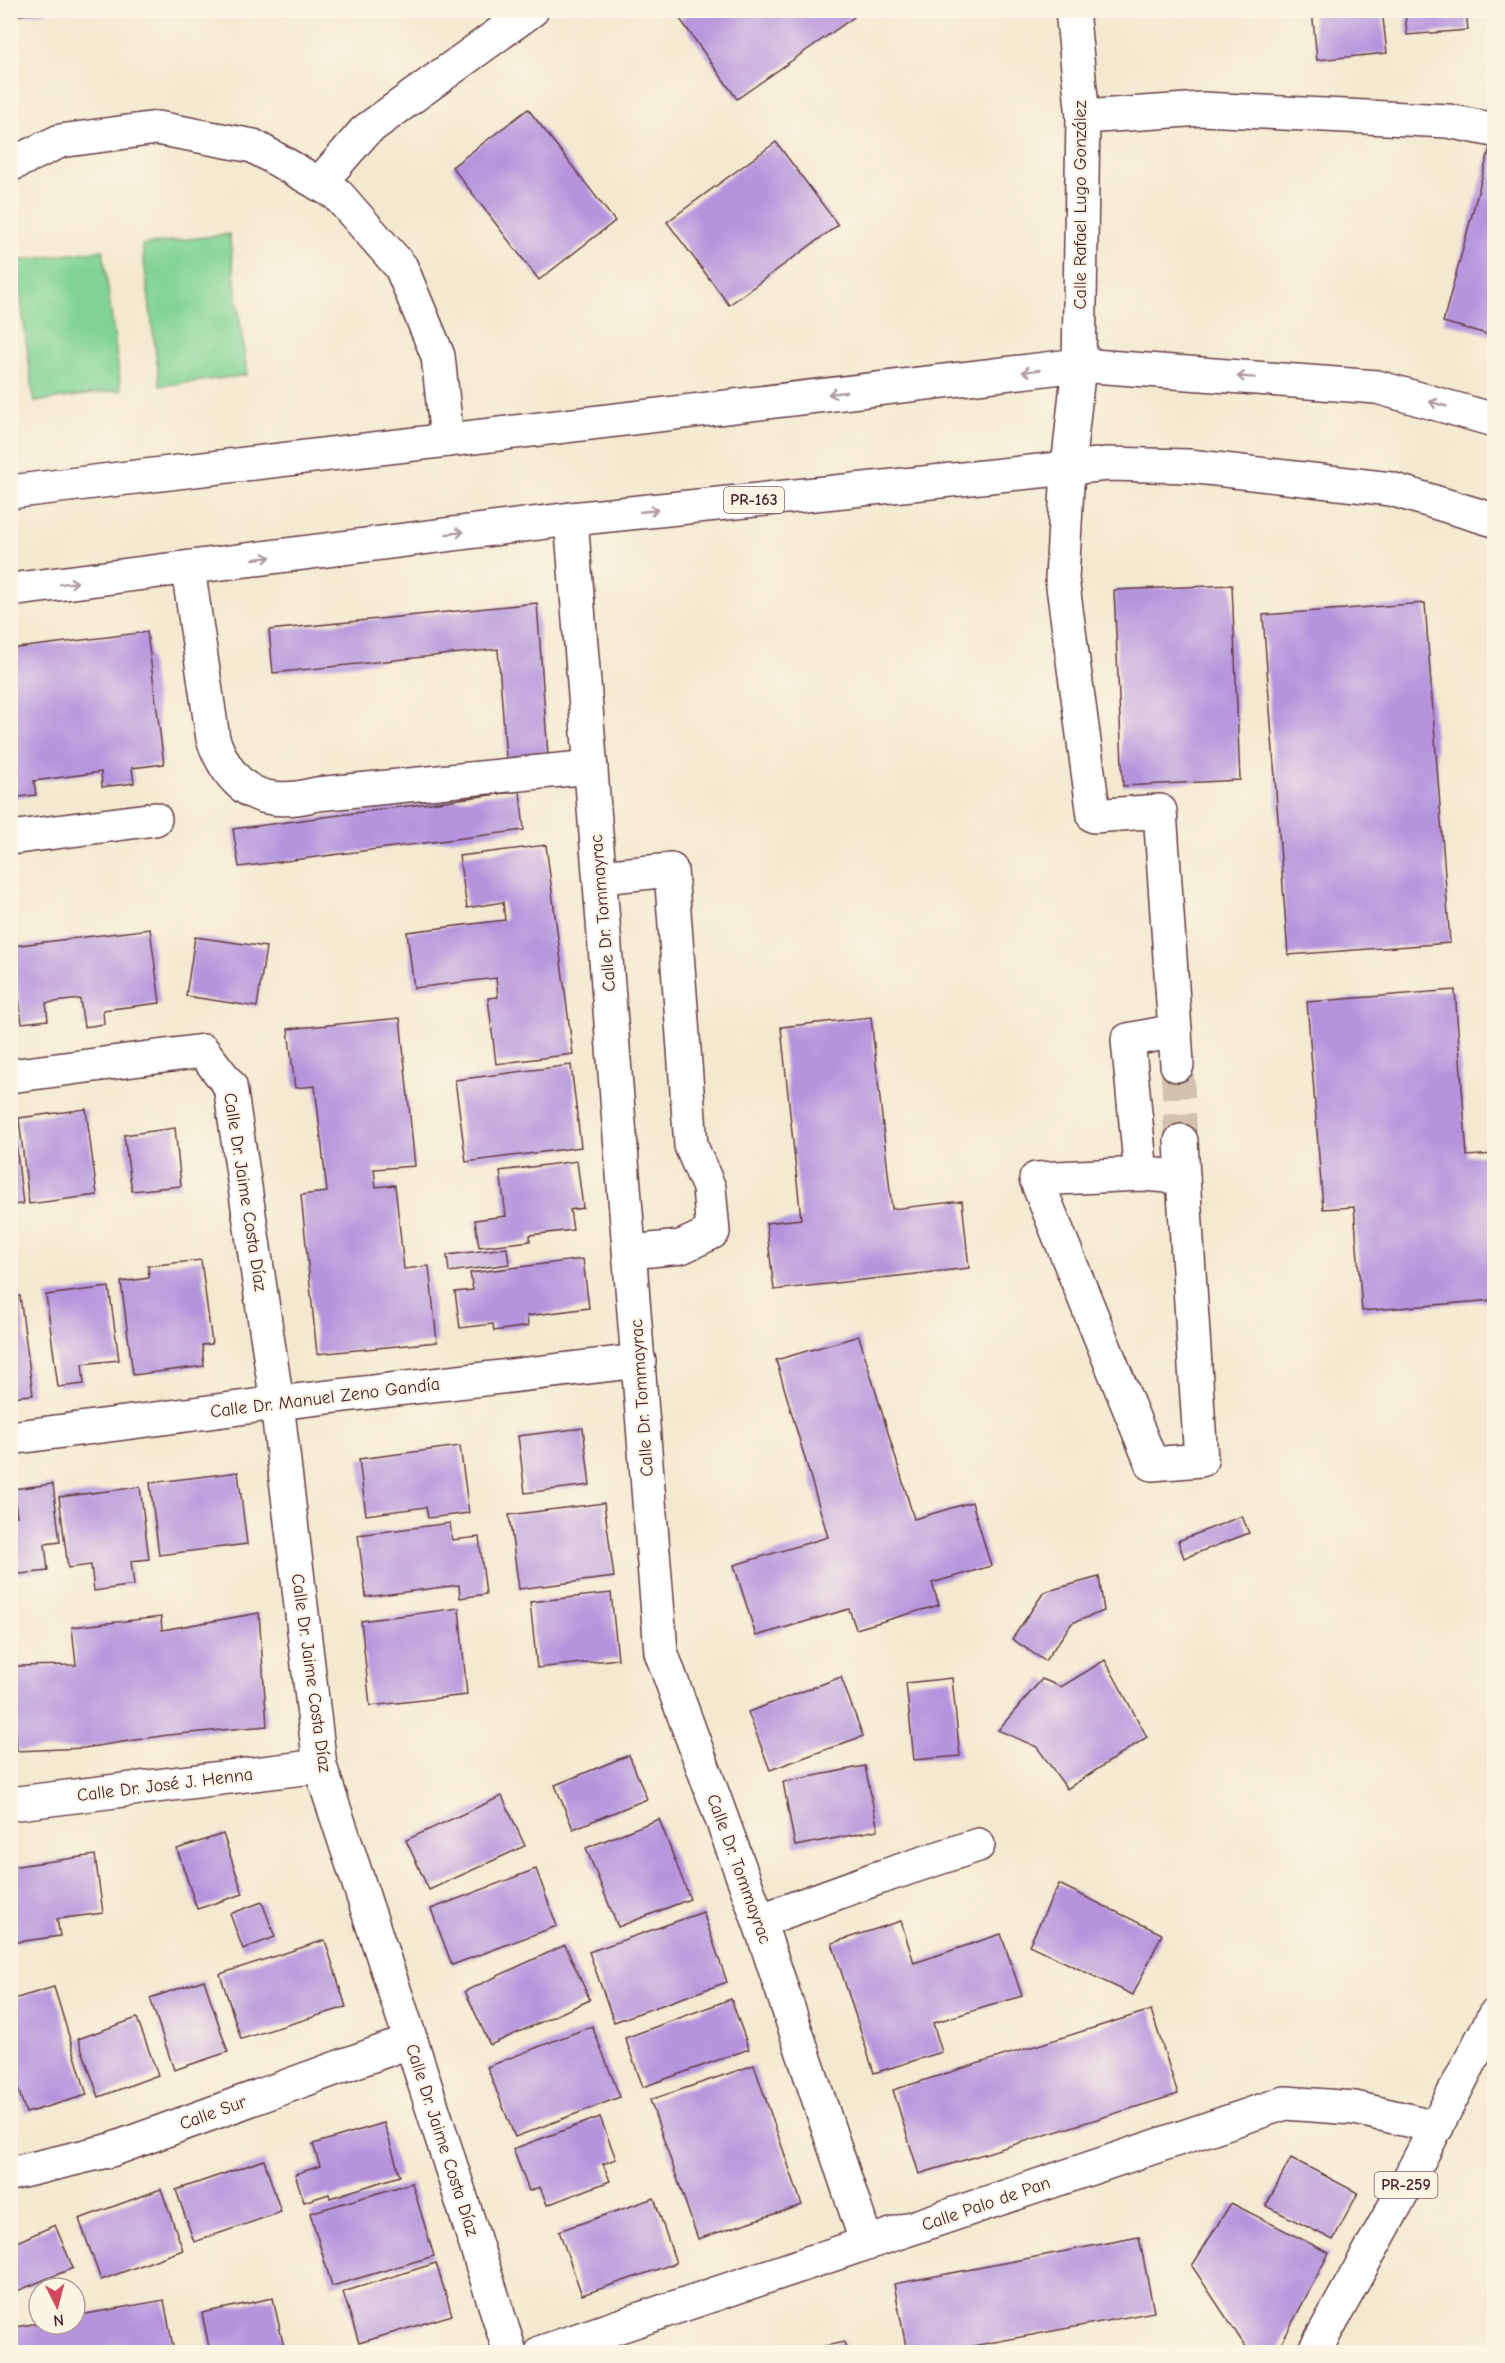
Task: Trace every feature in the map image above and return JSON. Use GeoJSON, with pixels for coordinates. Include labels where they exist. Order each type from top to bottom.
{"type":"FeatureCollection","features":[{"type":"Feature","properties":{"kind":"street"},"geometry":{"type":"LineString","coordinates":[[319,184],[365,131],[532,10]]}},
{"type":"Feature","properties":{"kind":"street","name":"Calle Rafael Lugo González"},"geometry":{"type":"LineString","coordinates":[[1072,10],[1083,117],[1079,365],[1068,468],[1062,579],[1094,816],[1160,812],[1175,1031]]}},
{"type":"Feature","properties":{"kind":"street"},"geometry":{"type":"LineString","coordinates":[[1083,117],[1203,109],[1448,121],[1494,130]]}},
{"type":"Feature","properties":{"kind":"street"},"geometry":{"type":"LineString","coordinates":[[10,165],[60,141],[157,128],[253,146],[337,194],[400,267],[438,356],[447,440]]}},
{"type":"Feature","properties":{"kind":"street"},"geometry":{"type":"LineString","coordinates":[[10,492],[1079,365],[1377,387],[1494,420]]}},
{"type":"Feature","properties":{"kind":"street","name":"PR-163"},"geometry":{"type":"LineString","coordinates":[[10,590],[571,519],[1108,464],[1189,466],[1391,489],[1494,520]]}},
{"type":"Feature","properties":{"kind":"street","name":"Calle Dr. Tommayrac"},"geometry":{"type":"LineString","coordinates":[[571,519],[639,1361],[660,1652],[759,1921],[867,2244]]}},
{"type":"Feature","properties":{"kind":"street"},"geometry":{"type":"LineString","coordinates":[[188,568],[213,740],[220,760],[233,779],[252,792],[273,799],[296,800],[317,794],[591,767]]}},
{"type":"Feature","properties":{"kind":"street"},"geometry":{"type":"LineString","coordinates":[[10,838],[155,819]]}},
{"type":"Feature","properties":{"kind":"street"},"geometry":{"type":"LineString","coordinates":[[600,877],[671,870],[691,1146],[709,1188],[712,1232],[681,1247],[630,1252]]}},
{"type":"Feature","properties":{"kind":"street"},"geometry":{"type":"LineString","coordinates":[[1141,1174],[1128,1040],[1175,1031],[1177,1065]]}},
{"type":"Feature","properties":{"kind":"street","name":"Calle Dr. Jaime Costa Díaz"},"geometry":{"type":"LineString","coordinates":[[10,1076],[202,1052],[230,1086],[277,1403],[320,1766],[510,2352]]}},
{"type":"Feature","properties":{"kind":"street"},"geometry":{"type":"LineString","coordinates":[[1181,1141],[1201,1460],[1152,1464],[1036,1179],[1141,1174],[1183,1177]]}},
{"type":"Feature","properties":{"kind":"street","name":"Calle Dr. Manuel Zeno Gandía"},"geometry":{"type":"LineString","coordinates":[[10,1438],[277,1403],[639,1361]]}},
{"type":"Feature","properties":{"kind":"street","name":"Calle Dr. José J. Henna"},"geometry":{"type":"LineString","coordinates":[[10,1804],[320,1766]]}},
{"type":"Feature","properties":{"kind":"street"},"geometry":{"type":"LineString","coordinates":[[759,1921],[978,1845]]}},
{"type":"Feature","properties":{"kind":"street","name":"PR-259"},"geometry":{"type":"LineString","coordinates":[[1314,2352],[1437,2127],[1494,2016]]}},
{"type":"Feature","properties":{"kind":"street","name":"Calle Sur"},"geometry":{"type":"LineString","coordinates":[[10,2174],[111,2150],[411,2041]]}},
{"type":"Feature","properties":{"kind":"street","name":"Calle Palo de Pan"},"geometry":{"type":"LineString","coordinates":[[542,2352],[1285,2103],[1355,2108],[1437,2127]]}},
{"type":"Feature","properties":{"kind":"green space"},"geometry":{"type":"Polygon","coordinates":[[[229,234],[247,375],[160,386],[142,245],[229,234]]]}},
{"type":"Feature","properties":{"kind":"green space"},"geometry":{"type":"Polygon","coordinates":[[[103,250],[121,390],[34,402],[16,261],[103,250]]]}},
{"type":"Feature","properties":{"kind":"building"},"geometry":{"type":"Polygon","coordinates":[[[10,10],[47,10],[47,12],[10,16],[10,10]]]}},
{"type":"Feature","properties":{"kind":"building"},"geometry":{"type":"Polygon","coordinates":[[[693,10],[850,10],[854,17],[737,99],[680,19],[693,10]]]}},
{"type":"Feature","properties":{"kind":"building"},"geometry":{"type":"Polygon","coordinates":[[[1312,10],[1382,10],[1387,53],[1317,60],[1312,10]]]}},
{"type":"Feature","properties":{"kind":"building"},"geometry":{"type":"Polygon","coordinates":[[[1405,10],[1466,10],[1468,30],[1407,35],[1405,10]]]}},
{"type":"Feature","properties":{"kind":"building"},"geometry":{"type":"Polygon","coordinates":[[[528,109],[615,221],[539,280],[452,167],[528,109]]]}},
{"type":"Feature","properties":{"kind":"building"},"geometry":{"type":"Polygon","coordinates":[[[1492,140],[1494,141],[1494,336],[1443,322],[1492,140]]]}},
{"type":"Feature","properties":{"kind":"building"},"geometry":{"type":"Polygon","coordinates":[[[776,142],[838,225],[729,305],[667,222],[776,142]]]}},
{"type":"Feature","properties":{"kind":"building"},"geometry":{"type":"Polygon","coordinates":[[[1232,585],[1240,780],[1123,786],[1114,590],[1232,585]]]}},
{"type":"Feature","properties":{"kind":"building"},"geometry":{"type":"Polygon","coordinates":[[[537,603],[548,755],[506,758],[498,649],[273,673],[269,630],[537,603]]]}},
{"type":"Feature","properties":{"kind":"building"},"geometry":{"type":"Polygon","coordinates":[[[1425,603],[1450,943],[1288,955],[1263,615],[1425,603]]]}},
{"type":"Feature","properties":{"kind":"building"},"geometry":{"type":"Polygon","coordinates":[[[147,632],[164,764],[132,768],[134,783],[102,787],[101,772],[34,781],[36,795],[10,798],[10,649],[147,632]]]}},
{"type":"Feature","properties":{"kind":"building"},"geometry":{"type":"Polygon","coordinates":[[[520,791],[524,830],[239,867],[233,829],[520,791]]]}},
{"type":"Feature","properties":{"kind":"building"},"geometry":{"type":"Polygon","coordinates":[[[546,845],[573,1054],[496,1064],[488,998],[498,997],[496,978],[414,988],[407,932],[505,920],[503,902],[467,908],[459,856],[546,845]]]}},
{"type":"Feature","properties":{"kind":"building"},"geometry":{"type":"Polygon","coordinates":[[[150,929],[160,1003],[103,1010],[104,1024],[84,1027],[80,999],[46,1003],[48,1020],[22,1023],[12,946],[150,929]]]}},
{"type":"Feature","properties":{"kind":"building"},"geometry":{"type":"Polygon","coordinates":[[[195,937],[266,947],[257,1007],[186,996],[195,937]]]}},
{"type":"Feature","properties":{"kind":"building"},"geometry":{"type":"Polygon","coordinates":[[[1455,990],[1467,1156],[1494,1154],[1494,1300],[1362,1311],[1354,1207],[1323,1209],[1307,1002],[1455,990]]]}},
{"type":"Feature","properties":{"kind":"building"},"geometry":{"type":"Polygon","coordinates":[[[871,1017],[892,1209],[962,1201],[969,1268],[774,1290],[766,1223],[801,1219],[781,1027],[871,1017]]]}},
{"type":"Feature","properties":{"kind":"building"},"geometry":{"type":"Polygon","coordinates":[[[400,1018],[415,1166],[374,1169],[376,1187],[395,1185],[404,1269],[429,1266],[437,1342],[317,1354],[301,1195],[327,1192],[315,1086],[295,1088],[288,1029],[400,1018]]]}},
{"type":"Feature","properties":{"kind":"building"},"geometry":{"type":"Polygon","coordinates":[[[571,1065],[581,1147],[466,1162],[455,1080],[571,1065]]]}},
{"type":"Feature","properties":{"kind":"building"},"geometry":{"type":"Polygon","coordinates":[[[86,1109],[97,1195],[29,1204],[19,1118],[86,1109]]]}},
{"type":"Feature","properties":{"kind":"building"},"geometry":{"type":"Polygon","coordinates":[[[175,1128],[181,1186],[132,1191],[124,1135],[175,1128]]]}},
{"type":"Feature","properties":{"kind":"building"},"geometry":{"type":"Polygon","coordinates":[[[15,1136],[23,1204],[10,1205],[10,1137],[15,1136]]]}},
{"type":"Feature","properties":{"kind":"building"},"geometry":{"type":"Polygon","coordinates":[[[577,1161],[583,1208],[570,1210],[573,1230],[530,1235],[530,1241],[479,1247],[475,1220],[506,1216],[500,1171],[577,1161]]]}},
{"type":"Feature","properties":{"kind":"building"},"geometry":{"type":"Polygon","coordinates":[[[507,1248],[509,1264],[449,1272],[447,1255],[507,1248]]]}},
{"type":"Feature","properties":{"kind":"building"},"geometry":{"type":"Polygon","coordinates":[[[583,1259],[589,1308],[527,1316],[528,1326],[494,1331],[493,1324],[460,1328],[455,1292],[473,1290],[470,1273],[583,1259]]]}},
{"type":"Feature","properties":{"kind":"building"},"geometry":{"type":"Polygon","coordinates":[[[201,1260],[212,1344],[202,1345],[204,1366],[133,1375],[121,1282],[149,1278],[148,1266],[201,1260]]]}},
{"type":"Feature","properties":{"kind":"building"},"geometry":{"type":"Polygon","coordinates":[[[109,1287],[119,1360],[82,1364],[84,1384],[58,1387],[46,1295],[109,1287]]]}},
{"type":"Feature","properties":{"kind":"building"},"geometry":{"type":"Polygon","coordinates":[[[20,1296],[33,1395],[10,1397],[10,1297],[20,1296]]]}},
{"type":"Feature","properties":{"kind":"building"},"geometry":{"type":"Polygon","coordinates":[[[859,1336],[914,1519],[972,1502],[991,1566],[932,1583],[939,1605],[856,1629],[849,1609],[756,1636],[734,1565],[828,1537],[776,1360],[859,1336]]]}},
{"type":"Feature","properties":{"kind":"building"},"geometry":{"type":"Polygon","coordinates":[[[583,1428],[590,1485],[525,1493],[518,1436],[583,1428]]]}},
{"type":"Feature","properties":{"kind":"building"},"geometry":{"type":"Polygon","coordinates":[[[460,1446],[469,1513],[428,1518],[426,1507],[366,1515],[359,1459],[460,1446]]]}},
{"type":"Feature","properties":{"kind":"building"},"geometry":{"type":"Polygon","coordinates":[[[238,1472],[247,1544],[159,1555],[150,1483],[238,1472]]]}},
{"type":"Feature","properties":{"kind":"building"},"geometry":{"type":"Polygon","coordinates":[[[53,1484],[60,1542],[45,1544],[48,1571],[10,1575],[10,1517],[17,1516],[13,1489],[53,1484]]]}},
{"type":"Feature","properties":{"kind":"building"},"geometry":{"type":"Polygon","coordinates":[[[140,1487],[149,1559],[131,1561],[134,1585],[94,1591],[91,1565],[68,1568],[59,1497],[140,1487]]]}},
{"type":"Feature","properties":{"kind":"building"},"geometry":{"type":"Polygon","coordinates":[[[604,1503],[614,1577],[519,1589],[509,1515],[604,1503]]]}},
{"type":"Feature","properties":{"kind":"building"},"geometry":{"type":"Polygon","coordinates":[[[1242,1516],[1249,1533],[1184,1558],[1178,1541],[1242,1516]]]}},
{"type":"Feature","properties":{"kind":"building"},"geometry":{"type":"Polygon","coordinates":[[[450,1523],[452,1540],[479,1537],[486,1594],[460,1598],[459,1585],[366,1597],[358,1535],[450,1523]]]}},
{"type":"Feature","properties":{"kind":"building"},"geometry":{"type":"Polygon","coordinates":[[[1099,1577],[1104,1611],[1072,1623],[1045,1661],[1012,1639],[1044,1592],[1099,1577]]]}},
{"type":"Feature","properties":{"kind":"building"},"geometry":{"type":"Polygon","coordinates":[[[611,1593],[618,1659],[537,1668],[530,1602],[611,1593]]]}},
{"type":"Feature","properties":{"kind":"building"},"geometry":{"type":"Polygon","coordinates":[[[459,1608],[467,1695],[370,1706],[361,1621],[459,1608]]]}},
{"type":"Feature","properties":{"kind":"building"},"geometry":{"type":"Polygon","coordinates":[[[259,1613],[267,1726],[168,1735],[84,1748],[17,1751],[12,1666],[76,1665],[72,1627],[161,1617],[162,1630],[259,1613]]]}},
{"type":"Feature","properties":{"kind":"building"},"geometry":{"type":"Polygon","coordinates":[[[1105,1660],[1147,1737],[1067,1789],[1037,1747],[998,1730],[1042,1679],[1061,1687],[1105,1660]]]}},
{"type":"Feature","properties":{"kind":"building"},"geometry":{"type":"Polygon","coordinates":[[[841,1677],[863,1736],[770,1770],[748,1712],[841,1677]]]}},
{"type":"Feature","properties":{"kind":"building"},"geometry":{"type":"Polygon","coordinates":[[[952,1678],[960,1756],[914,1760],[906,1683],[952,1678]]]}},
{"type":"Feature","properties":{"kind":"building"},"geometry":{"type":"Polygon","coordinates":[[[629,1755],[647,1799],[573,1829],[555,1785],[629,1755]]]}},
{"type":"Feature","properties":{"kind":"building"},"geometry":{"type":"Polygon","coordinates":[[[865,1766],[878,1830],[795,1846],[783,1782],[865,1766]]]}},
{"type":"Feature","properties":{"kind":"building"},"geometry":{"type":"Polygon","coordinates":[[[502,1796],[525,1846],[429,1890],[406,1840],[502,1796]]]}},
{"type":"Feature","properties":{"kind":"building"},"geometry":{"type":"Polygon","coordinates":[[[659,1819],[690,1899],[618,1927],[586,1848],[659,1819]]]}},
{"type":"Feature","properties":{"kind":"building"},"geometry":{"type":"Polygon","coordinates":[[[223,1834],[243,1894],[197,1909],[177,1849],[223,1834]]]}},
{"type":"Feature","properties":{"kind":"building"},"geometry":{"type":"Polygon","coordinates":[[[95,1855],[103,1913],[57,1919],[60,1936],[10,1943],[10,1867],[95,1855]]]}},
{"type":"Feature","properties":{"kind":"building"},"geometry":{"type":"Polygon","coordinates":[[[536,1869],[557,1926],[452,1965],[431,1909],[536,1869]]]}},
{"type":"Feature","properties":{"kind":"building"},"geometry":{"type":"Polygon","coordinates":[[[1059,1884],[1162,1934],[1133,1995],[1029,1945],[1059,1884]]]}},
{"type":"Feature","properties":{"kind":"building"},"geometry":{"type":"Polygon","coordinates":[[[262,1902],[275,1937],[243,1949],[230,1914],[262,1902]]]}},
{"type":"Feature","properties":{"kind":"building"},"geometry":{"type":"Polygon","coordinates":[[[703,1912],[727,1982],[614,2022],[589,1952],[703,1912]]]}},
{"type":"Feature","properties":{"kind":"building"},"geometry":{"type":"Polygon","coordinates":[[[901,1921],[914,1963],[1001,1934],[1022,1996],[933,2023],[942,2052],[874,2073],[832,1943],[901,1921]]]}},
{"type":"Feature","properties":{"kind":"building"},"geometry":{"type":"Polygon","coordinates":[[[325,1940],[346,2007],[241,2039],[220,1974],[325,1940]]]}},
{"type":"Feature","properties":{"kind":"building"},"geometry":{"type":"Polygon","coordinates":[[[565,1945],[590,2000],[490,2045],[465,1991],[565,1945]]]}},
{"type":"Feature","properties":{"kind":"building"},"geometry":{"type":"Polygon","coordinates":[[[204,1980],[228,2052],[174,2070],[150,1998],[204,1980]]]}},
{"type":"Feature","properties":{"kind":"building"},"geometry":{"type":"Polygon","coordinates":[[[54,1987],[87,2095],[26,2113],[10,2064],[10,2000],[54,1987]]]}},
{"type":"Feature","properties":{"kind":"building"},"geometry":{"type":"Polygon","coordinates":[[[731,1999],[749,2049],[643,2087],[625,2038],[731,1999]]]}},
{"type":"Feature","properties":{"kind":"building"},"geometry":{"type":"Polygon","coordinates":[[[1151,2010],[1178,2094],[919,2174],[893,2090],[1151,2010]]]}},
{"type":"Feature","properties":{"kind":"building"},"geometry":{"type":"Polygon","coordinates":[[[137,2018],[158,2075],[99,2097],[78,2039],[137,2018]]]}},
{"type":"Feature","properties":{"kind":"building"},"geometry":{"type":"Polygon","coordinates":[[[592,2026],[620,2097],[515,2137],[487,2067],[592,2026]]]}},
{"type":"Feature","properties":{"kind":"building"},"geometry":{"type":"Polygon","coordinates":[[[754,2065],[802,2205],[698,2239],[650,2100],[754,2065]]]}},
{"type":"Feature","properties":{"kind":"building"},"geometry":{"type":"Polygon","coordinates":[[[600,2117],[616,2159],[603,2164],[610,2181],[547,2205],[540,2187],[529,2191],[513,2149],[600,2117]]]}},
{"type":"Feature","properties":{"kind":"building"},"geometry":{"type":"Polygon","coordinates":[[[384,2123],[400,2176],[330,2198],[329,2194],[304,2202],[295,2174],[320,2166],[313,2144],[384,2123]]]}},
{"type":"Feature","properties":{"kind":"building"},"geometry":{"type":"Polygon","coordinates":[[[1291,2158],[1358,2193],[1333,2240],[1266,2206],[1291,2158]]]}},
{"type":"Feature","properties":{"kind":"building"},"geometry":{"type":"Polygon","coordinates":[[[264,2160],[281,2212],[194,2242],[176,2190],[264,2160]]]}},
{"type":"Feature","properties":{"kind":"building"},"geometry":{"type":"Polygon","coordinates":[[[412,2183],[434,2256],[332,2286],[310,2213],[412,2183]]]}},
{"type":"Feature","properties":{"kind":"building"},"geometry":{"type":"Polygon","coordinates":[[[161,2189],[183,2250],[101,2280],[79,2219],[161,2189]]]}},
{"type":"Feature","properties":{"kind":"building"},"geometry":{"type":"Polygon","coordinates":[[[654,2198],[676,2263],[582,2295],[559,2231],[654,2198]]]}},
{"type":"Feature","properties":{"kind":"building"},"geometry":{"type":"Polygon","coordinates":[[[1231,2203],[1329,2253],[1277,2352],[1249,2352],[1192,2266],[1231,2203]]]}},
{"type":"Feature","properties":{"kind":"building"},"geometry":{"type":"Polygon","coordinates":[[[55,2225],[73,2268],[54,2276],[27,2276],[27,2287],[10,2294],[10,2245],[55,2225]]]}},
{"type":"Feature","properties":{"kind":"building"},"geometry":{"type":"Polygon","coordinates":[[[1139,2237],[1154,2312],[941,2352],[907,2352],[894,2284],[1139,2237]]]}},
{"type":"Feature","properties":{"kind":"building"},"geometry":{"type":"Polygon","coordinates":[[[436,2263],[452,2315],[359,2343],[343,2292],[436,2263]]]}},
{"type":"Feature","properties":{"kind":"building"},"geometry":{"type":"Polygon","coordinates":[[[273,2298],[284,2348],[261,2352],[210,2352],[202,2313],[273,2298]]]}},
{"type":"Feature","properties":{"kind":"building"},"geometry":{"type":"Polygon","coordinates":[[[164,2300],[174,2352],[10,2352],[10,2328],[27,2325],[27,2336],[87,2336],[87,2314],[164,2300]]]}},
{"type":"Feature","properties":{"kind":"building"},"geometry":{"type":"Polygon","coordinates":[[[844,2342],[847,2352],[800,2352],[800,2351],[844,2342]]]}},
{"type":"Feature","properties":{"kind":"tunnel"},"geometry":{"type":"LineString","coordinates":[[1177,1065],[1181,1141]]}}]}
